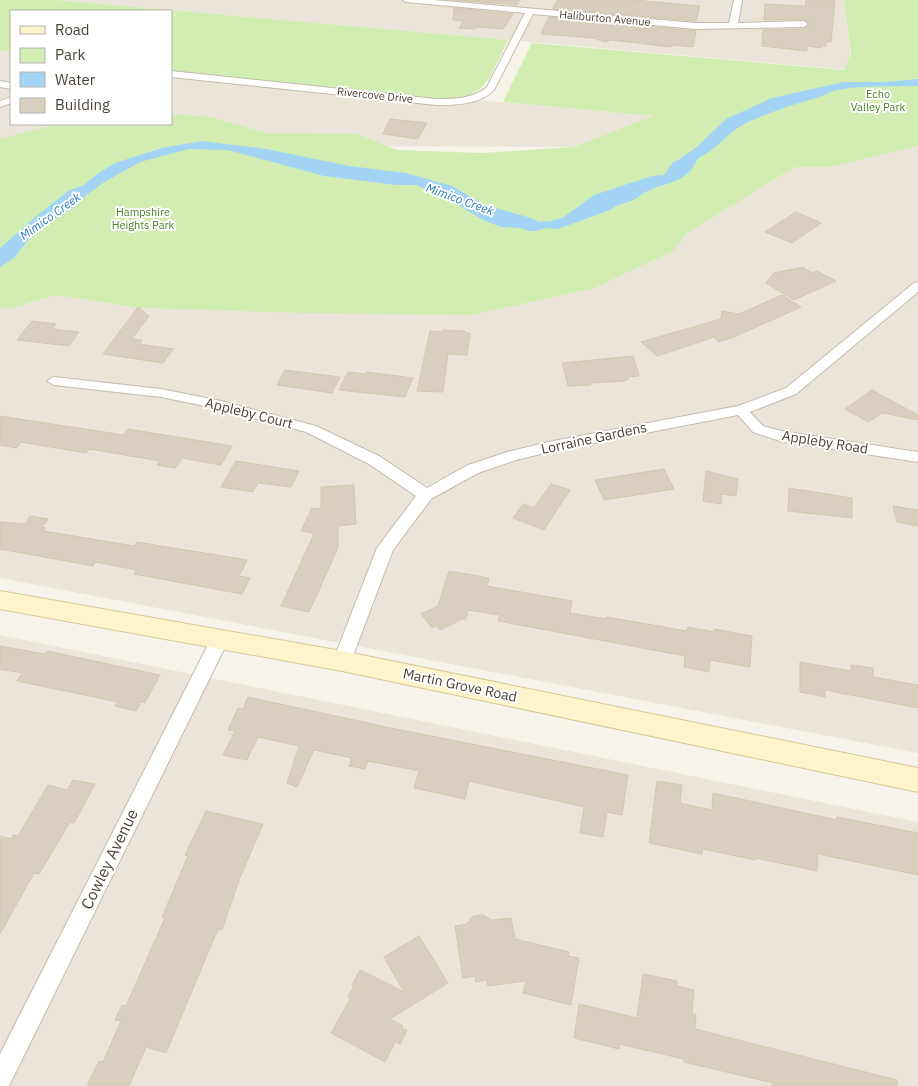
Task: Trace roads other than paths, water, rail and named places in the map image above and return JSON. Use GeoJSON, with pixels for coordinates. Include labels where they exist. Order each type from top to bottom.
{"type":"FeatureCollection","features":[{"type":"Feature","properties":{"kind":"main road","name":"Martin Grove Road"},"geometry":{"type":"LineString","coordinates":[[0,600],[342,661],[918,780]]}},
{"type":"Feature","properties":{"kind":"street","name":"Haliburton Avenue"},"geometry":{"type":"LineString","coordinates":[[406,0],[455,2],[530,12],[696,26],[804,24]]}},
{"type":"Feature","properties":{"kind":"street"},"geometry":{"type":"LineString","coordinates":[[734,26],[738,0]]}},
{"type":"Feature","properties":{"kind":"street","name":"Rivercove Drive"},"geometry":{"type":"LineString","coordinates":[[172,74],[436,102],[468,100],[483,95],[492,88],[530,12]]}},
{"type":"Feature","properties":{"kind":"street","name":"Lorraine Gardens"},"geometry":{"type":"LineString","coordinates":[[342,661],[385,548],[408,515],[426,495],[473,469],[512,456],[581,440],[741,410],[791,391],[918,286]]}},
{"type":"Feature","properties":{"kind":"street","name":"Appleby Court"},"geometry":{"type":"LineString","coordinates":[[54,381],[161,393],[221,405],[311,429],[374,460],[426,495]]}},
{"type":"Feature","properties":{"kind":"street","name":"Appleby Road"},"geometry":{"type":"LineString","coordinates":[[741,410],[758,429],[780,436],[918,457]]}},
{"type":"Feature","properties":{"kind":"street","name":"Cowley Avenue"},"geometry":{"type":"LineString","coordinates":[[0,1079],[220,639]]}},
{"type":"Feature","properties":{"kind":"water","name":"Mimico Creek"},"geometry":{"type":"Polygon","coordinates":[[[918,79],[918,86],[840,89],[744,124],[711,151],[698,158],[685,176],[649,190],[634,200],[558,229],[545,228],[529,231],[520,228],[501,227],[483,220],[449,199],[416,185],[397,185],[324,176],[228,150],[189,149],[140,162],[103,183],[85,196],[72,209],[52,220],[30,238],[14,258],[0,267],[0,248],[68,191],[84,185],[115,163],[162,148],[202,141],[266,149],[349,166],[406,173],[452,186],[485,205],[539,222],[552,221],[564,217],[594,195],[652,176],[664,175],[674,161],[677,161],[698,146],[726,119],[772,98],[844,82],[886,82],[918,79]]]}},
{"type":"Feature","properties":{"kind":"park label","name":"Echo Valley Park"},"geometry":{"type":"Point","coordinates":[878,100]}},
{"type":"Feature","properties":{"kind":"park label","name":"Hampshire Heights Park"},"geometry":{"type":"Point","coordinates":[143,218]}}]}
